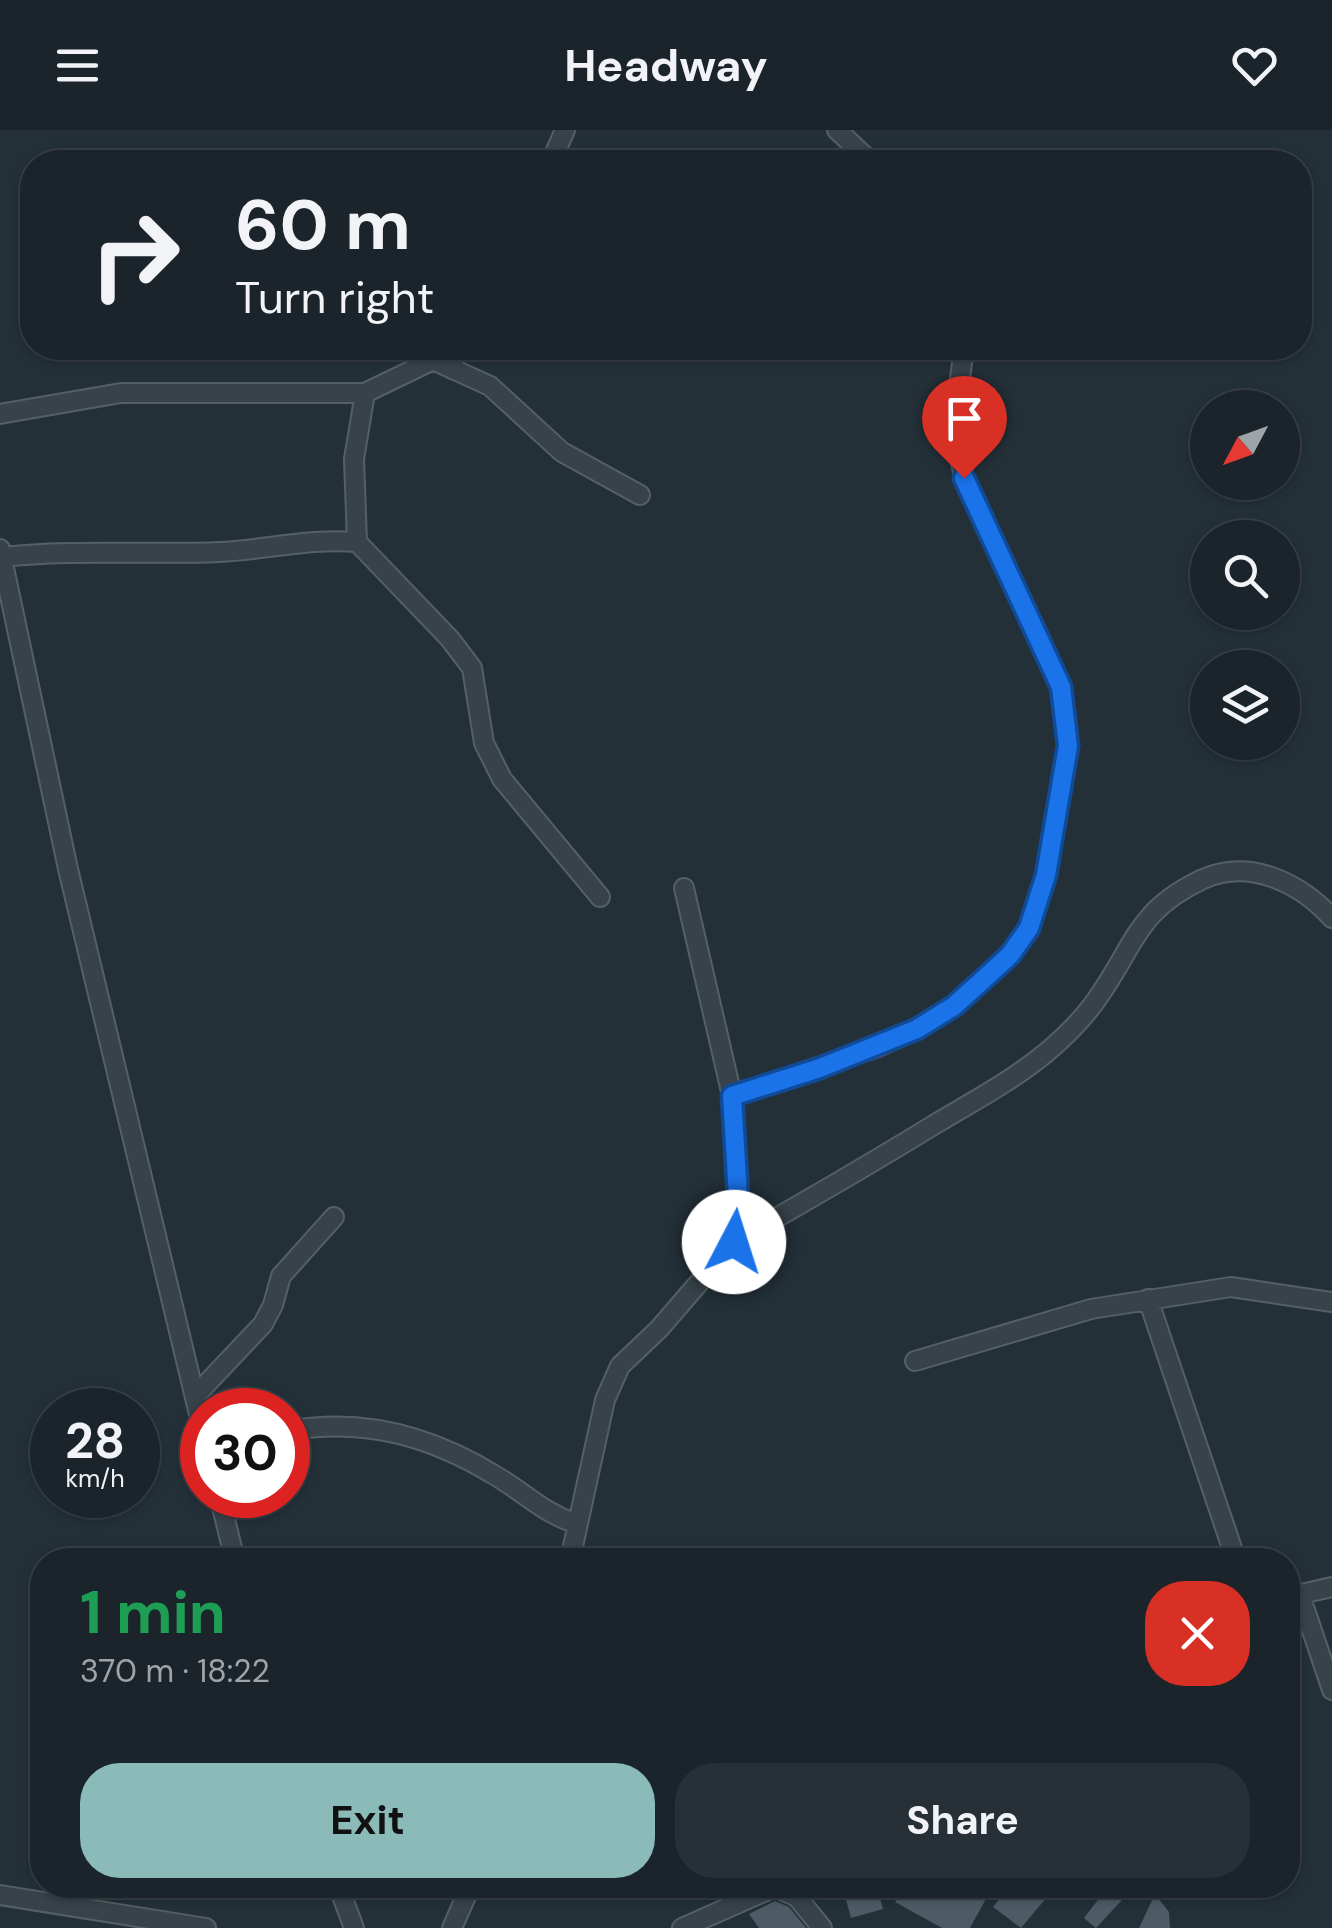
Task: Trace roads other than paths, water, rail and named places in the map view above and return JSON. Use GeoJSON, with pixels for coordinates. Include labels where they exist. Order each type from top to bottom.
{"type":"FeatureCollection","features":[{"type":"Feature","properties":{"kind":"street"},"geometry":{"type":"LineString","coordinates":[[837,130],[858,150]]}},
{"type":"Feature","properties":{"kind":"street"},"geometry":{"type":"LineString","coordinates":[[0,414],[121,393],[365,393],[433,360],[490,386],[562,452],[640,494]]}},
{"type":"Feature","properties":{"kind":"street"},"geometry":{"type":"LineString","coordinates":[[452,369],[455,360]]}},
{"type":"Feature","properties":{"kind":"street"},"geometry":{"type":"LineString","coordinates":[[732,1096],[878,1047],[954,1006],[1010,955],[1029,928],[1046,875],[1068,746],[1061,687],[964,478],[954,424],[962,360]]}},
{"type":"Feature","properties":{"kind":"street"},"geometry":{"type":"LineString","coordinates":[[357,542],[354,459],[365,393]]}},
{"type":"Feature","properties":{"kind":"street"},"geometry":{"type":"LineString","coordinates":[[193,1388],[68,870],[1,553],[223,552],[319,539],[357,542],[450,639],[472,668],[484,743],[502,779],[600,897]]}},
{"type":"Feature","properties":{"kind":"street"},"geometry":{"type":"LineString","coordinates":[[572,1548],[605,1400],[620,1366],[659,1330],[734,1242],[1014,1078],[1076,1026],[1100,995],[1143,920],[1196,883],[1228,870],[1264,874],[1316,901],[1332,918]]}},
{"type":"Feature","properties":{"kind":"street"},"geometry":{"type":"LineString","coordinates":[[684,888],[732,1096],[738,1196],[734,1242]]}},
{"type":"Feature","properties":{"kind":"street"},"geometry":{"type":"LineString","coordinates":[[203,1388],[263,1324],[274,1305],[282,1276],[334,1216]]}},
{"type":"Feature","properties":{"kind":"street"},"geometry":{"type":"LineString","coordinates":[[915,1360],[1091,1309],[1231,1288],[1332,1302]]}},
{"type":"Feature","properties":{"kind":"street"},"geometry":{"type":"LineString","coordinates":[[1148,1300],[1232,1548]]}},
{"type":"Feature","properties":{"kind":"street"},"geometry":{"type":"LineString","coordinates":[[310,1428],[376,1427],[442,1446],[499,1477],[543,1511],[576,1524]]}},
{"type":"Feature","properties":{"kind":"street"},"geometry":{"type":"LineString","coordinates":[[225,1518],[232,1548]]}},
{"type":"Feature","properties":{"kind":"street"},"geometry":{"type":"LineString","coordinates":[[1300,1595],[1332,1587]]}},
{"type":"Feature","properties":{"kind":"street"},"geometry":{"type":"LineString","coordinates":[[1300,1611],[1332,1690]]}},
{"type":"Feature","properties":{"kind":"street"},"geometry":{"type":"LineString","coordinates":[[0,1895],[206,1928]]}},
{"type":"Feature","properties":{"kind":"street"},"geometry":{"type":"LineString","coordinates":[[343,1898],[354,1928]]}},
{"type":"Feature","properties":{"kind":"street"},"geometry":{"type":"LineString","coordinates":[[452,1928],[466,1898]]}},
{"type":"Feature","properties":{"kind":"street"},"geometry":{"type":"LineString","coordinates":[[682,1928],[750,1898]]}},
{"type":"Feature","properties":{"kind":"street"},"geometry":{"type":"LineString","coordinates":[[799,1898],[822,1928]]}}]}
